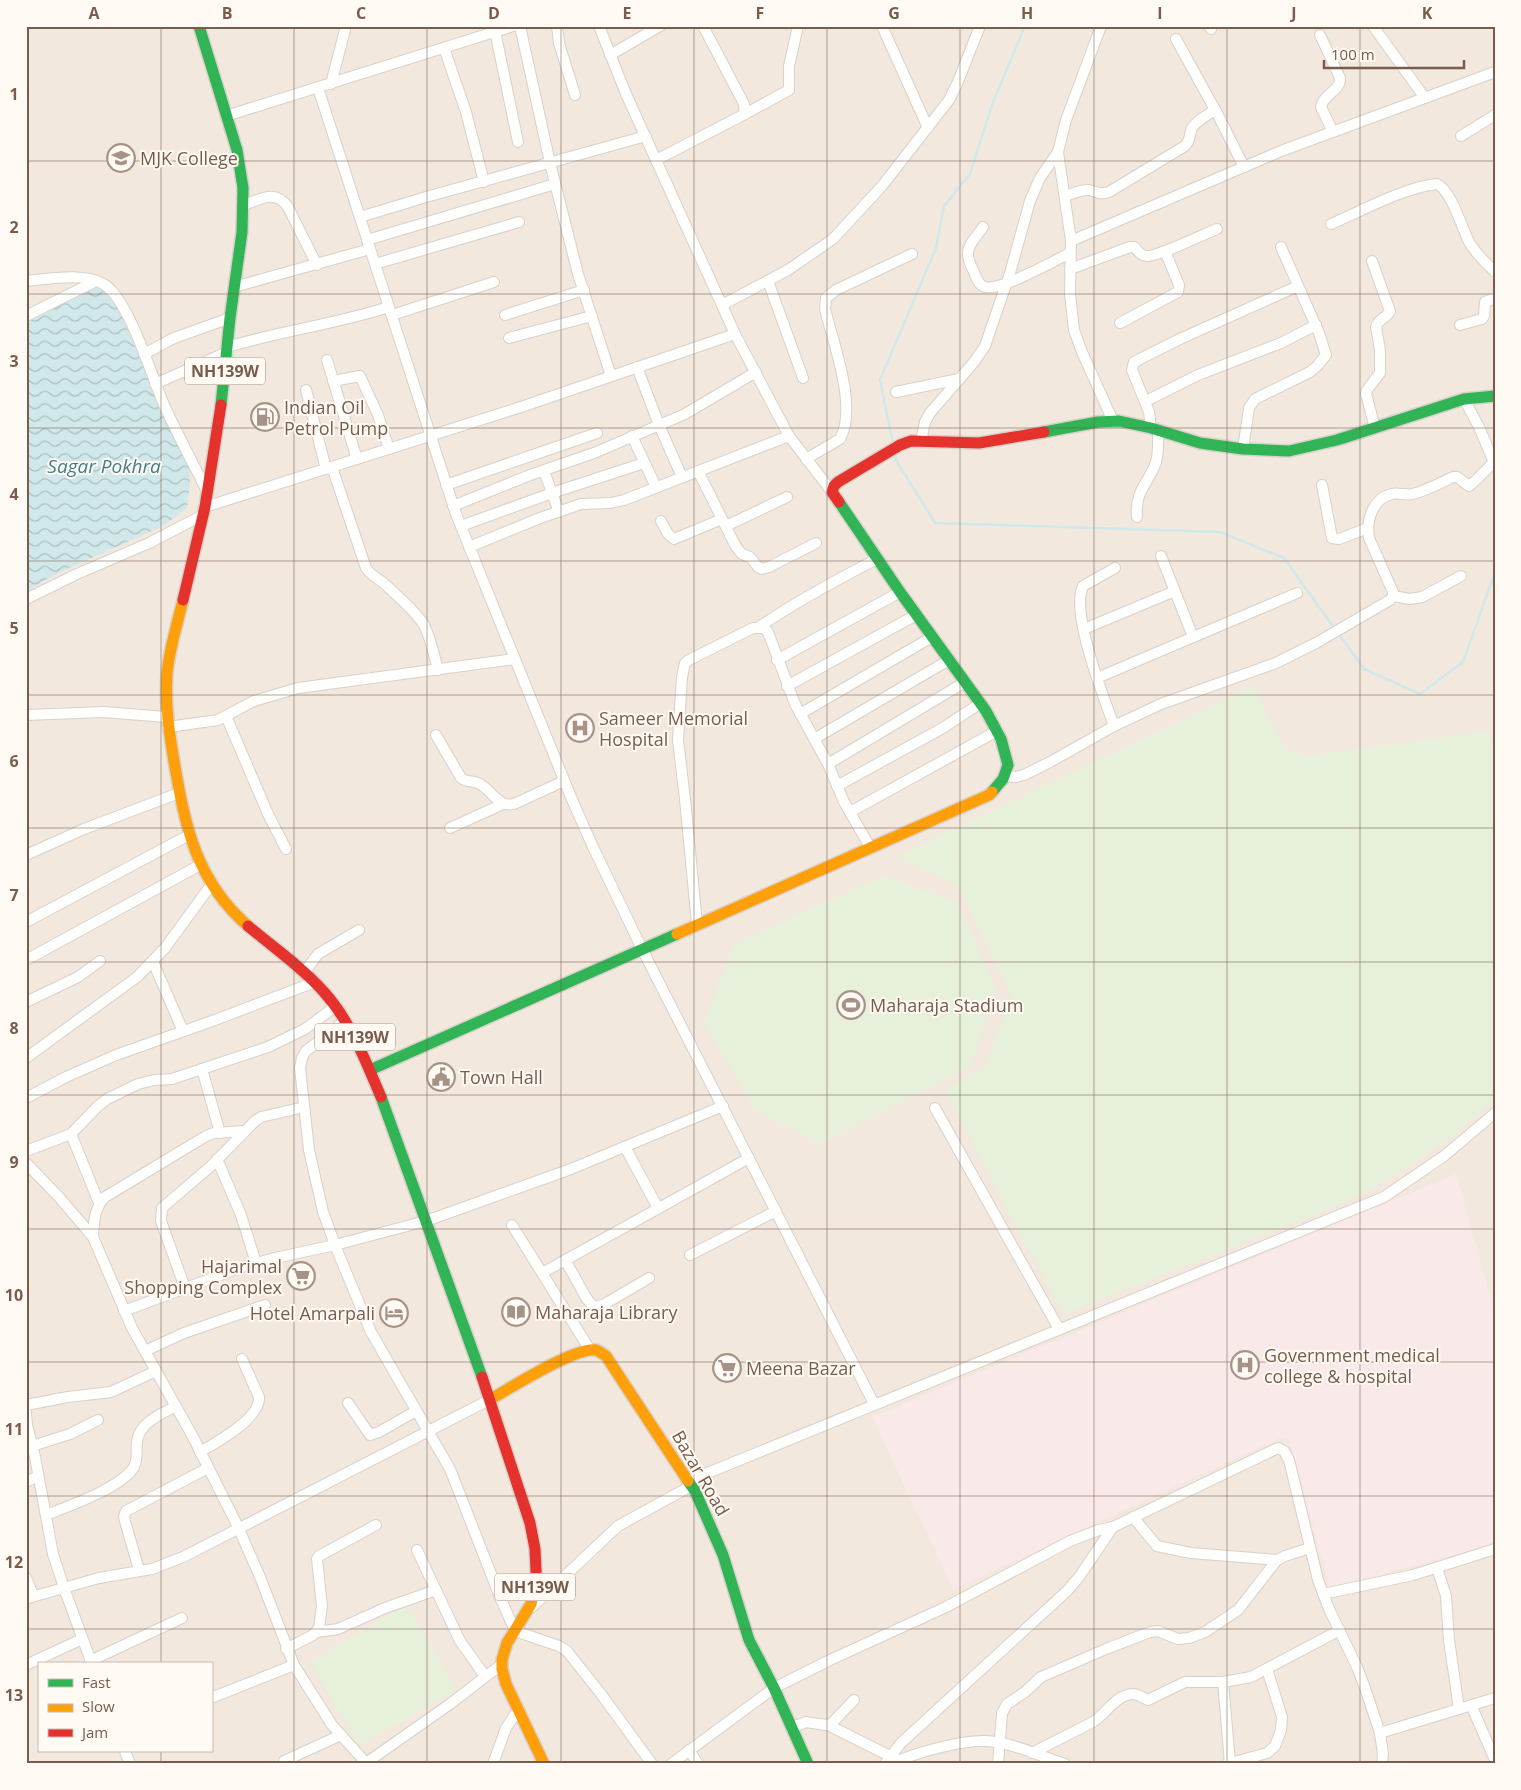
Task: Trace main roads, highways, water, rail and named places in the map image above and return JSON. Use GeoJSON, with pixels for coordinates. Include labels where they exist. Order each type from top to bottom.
{"type":"FeatureCollection","features":[{"type":"Feature","properties":{"kind":"main road","name":"NH139W"},"geometry":{"type":"LineString","coordinates":[[199,26],[241,169],[244,205],[220,410],[204,511],[168,664],[165,686],[167,722],[179,793],[188,835],[211,886],[236,916],[304,972],[336,1006],[346,1021],[370,1070],[397,1139],[491,1399],[532,1531],[536,1561],[535,1587],[526,1613],[508,1642],[502,1656],[502,1671],[544,1764]]}},
{"type":"Feature","properties":{"kind":"main road"},"geometry":{"type":"LineString","coordinates":[[370,1070],[988,794],[1004,776],[1008,765],[1001,739],[981,704],[900,592],[832,492],[838,482],[888,452],[900,445],[921,441],[978,443],[1090,423],[1113,422],[1155,429],[1200,443],[1289,451],[1337,440],[1464,399],[1495,396]]}},
{"type":"Feature","properties":{"kind":"main road","name":"Bazar Road"},"geometry":{"type":"LineString","coordinates":[[491,1399],[584,1351],[595,1350],[606,1356],[616,1368],[637,1404],[659,1435],[704,1510],[721,1548],[749,1640],[774,1688],[808,1764]]}},
{"type":"Feature","properties":{"kind":"water","name":"Sagar Pokhra"},"geometry":{"type":"Polygon","coordinates":[[[98,287],[113,300],[132,331],[189,465],[190,483],[187,508],[163,526],[60,572],[26,591],[26,323],[71,298],[98,287]]]}},
{"type":"Feature","properties":{"kind":"waterway"},"geometry":{"type":"LineString","coordinates":[[893,444],[880,380],[936,248],[944,206],[970,174],[993,102],[1025,26]]}},
{"type":"Feature","properties":{"kind":"waterway"},"geometry":{"type":"LineString","coordinates":[[895,454],[896,460],[935,523],[1220,532],[1284,558],[1335,629]]}},
{"type":"Feature","properties":{"kind":"waterway"},"geometry":{"type":"LineString","coordinates":[[1339,634],[1364,669],[1420,694],[1463,662],[1495,572]]}},
{"type":"Feature","properties":{"kind":"place","name":"MJK College"},"geometry":{"type":"Point","coordinates":[121,158]}},
{"type":"Feature","properties":{"kind":"place","name":"Indian Oil Petrol Pump"},"geometry":{"type":"Point","coordinates":[265,417]}},
{"type":"Feature","properties":{"kind":"place","name":"Sameer Memorial Hospital"},"geometry":{"type":"Point","coordinates":[580,728]}},
{"type":"Feature","properties":{"kind":"place","name":"Maharaja Stadium"},"geometry":{"type":"Point","coordinates":[851,1005]}},
{"type":"Feature","properties":{"kind":"place","name":"Town Hall"},"geometry":{"type":"Point","coordinates":[441,1077]}},
{"type":"Feature","properties":{"kind":"place","name":"Hajarimal Shopping Complex"},"geometry":{"type":"Point","coordinates":[301,1276]}},
{"type":"Feature","properties":{"kind":"place","name":"Maharaja Library"},"geometry":{"type":"Point","coordinates":[516,1312]}},
{"type":"Feature","properties":{"kind":"place","name":"Hotel Amarpali"},"geometry":{"type":"Point","coordinates":[394,1313]}},
{"type":"Feature","properties":{"kind":"place","name":"Government medical college & hospital"},"geometry":{"type":"Point","coordinates":[1245,1365]}},
{"type":"Feature","properties":{"kind":"place","name":"Meena Bazar"},"geometry":{"type":"Point","coordinates":[727,1368]}}]}
